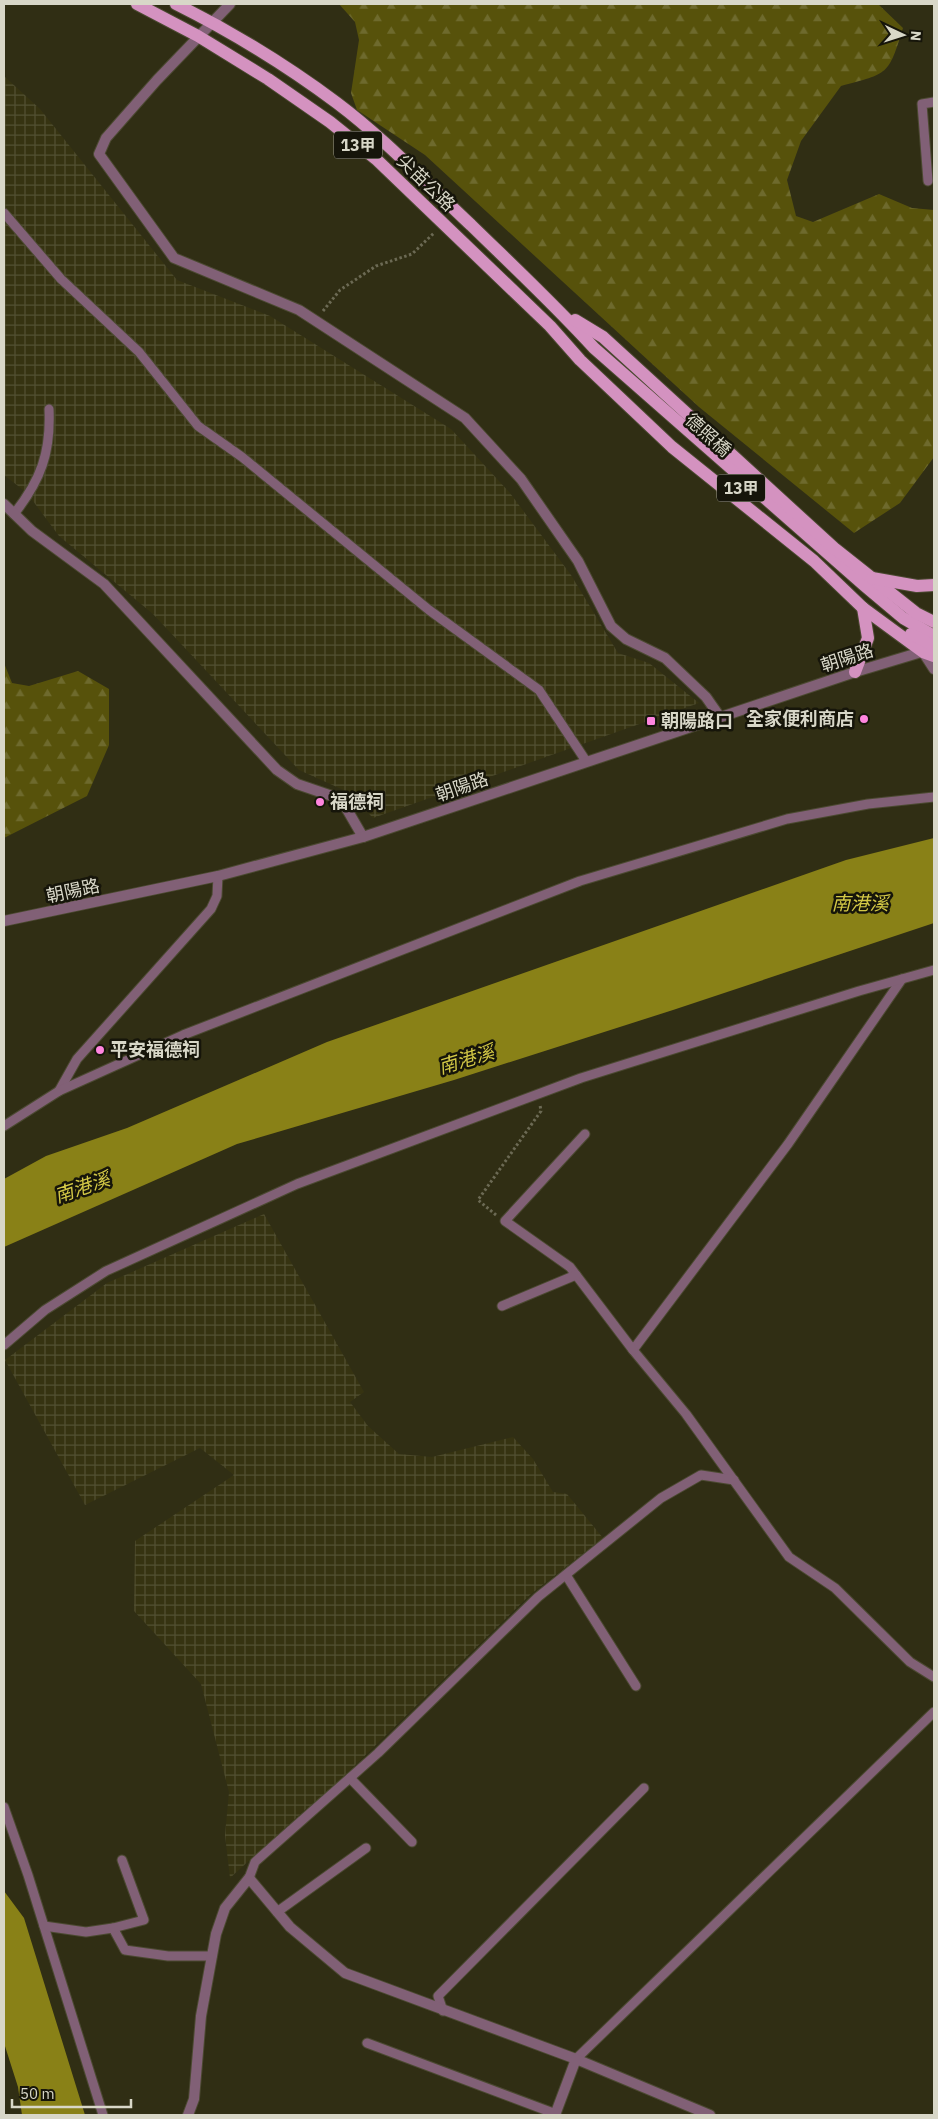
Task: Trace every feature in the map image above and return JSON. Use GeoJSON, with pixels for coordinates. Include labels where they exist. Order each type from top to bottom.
{"type":"FeatureCollection","features":[{"type":"Feature","properties":{"kind":"main road","name":"尖苗公路"},"geometry":{"type":"LineString","coordinates":[[136,4],[198,36],[268,79],[330,122],[376,159],[550,326]]}},
{"type":"Feature","properties":{"kind":"main road","name":"尖苗公路"},"geometry":{"type":"LineString","coordinates":[[176,4],[212,22],[286,68],[338,104],[387,146],[560,311]]}},
{"type":"Feature","properties":{"kind":"main road"},"geometry":{"type":"LineString","coordinates":[[560,311],[603,337],[826,541],[916,613],[934,622]]}},
{"type":"Feature","properties":{"kind":"main road","name":"德照橋"},"geometry":{"type":"LineString","coordinates":[[560,311],[594,348],[823,550],[903,618],[934,636]]}},
{"type":"Feature","properties":{"kind":"main road"},"geometry":{"type":"LineString","coordinates":[[550,326],[580,360],[672,447],[814,561],[863,608],[931,651]]}},
{"type":"Feature","properties":{"kind":"main road","name":"德照橋"},"geometry":{"type":"LineString","coordinates":[[550,326],[587,351],[893,623],[931,651]]}},
{"type":"Feature","properties":{"kind":"main road"},"geometry":{"type":"LineString","coordinates":[[870,578],[918,586],[934,584]]}},
{"type":"Feature","properties":{"kind":"main road"},"geometry":{"type":"LineString","coordinates":[[855,672],[868,638],[863,608]]}},
{"type":"Feature","properties":{"kind":"street"},"geometry":{"type":"LineString","coordinates":[[230,4],[198,36],[106,138],[99,154],[174,258],[299,310],[465,418],[521,480],[578,561],[611,626],[626,639],[664,658],[706,697],[720,717]]}},
{"type":"Feature","properties":{"kind":"street"},"geometry":{"type":"LineString","coordinates":[[4,504],[32,531],[104,584],[277,770],[297,784],[332,796],[345,806],[363,837]]}},
{"type":"Feature","properties":{"kind":"street"},"geometry":{"type":"LineString","coordinates":[[931,651],[934,669]]}},
{"type":"Feature","properties":{"kind":"street","name":"朝陽路"},"geometry":{"type":"LineString","coordinates":[[4,921],[218,876],[363,837],[855,672],[931,651]]}},
{"type":"Feature","properties":{"kind":"street"},"geometry":{"type":"LineString","coordinates":[[188,2115],[194,2099],[202,2016],[216,1934],[225,1908],[249,1878],[290,1927],[346,1973],[443,2011],[576,2059],[710,2115]]}},
{"type":"Feature","properties":{"kind":"street"},"geometry":{"type":"LineString","coordinates":[[555,2115],[576,2059]]}},
{"type":"Feature","properties":{"kind":"lane"},"geometry":{"type":"LineString","coordinates":[[928,181],[922,104],[934,102]]}},
{"type":"Feature","properties":{"kind":"lane"},"geometry":{"type":"LineString","coordinates":[[4,213],[61,279],[139,352],[198,426],[242,457],[429,610],[539,690],[586,761]]}},
{"type":"Feature","properties":{"kind":"lane"},"geometry":{"type":"LineString","coordinates":[[14,514],[32,492],[43,465],[50,435],[49,408]]}},
{"type":"Feature","properties":{"kind":"lane"},"geometry":{"type":"LineString","coordinates":[[4,1126],[59,1091],[183,1035],[580,881],[787,819],[868,804],[934,797]]}},
{"type":"Feature","properties":{"kind":"lane"},"geometry":{"type":"LineString","coordinates":[[59,1091],[77,1059],[211,909],[217,896],[218,876]]}},
{"type":"Feature","properties":{"kind":"lane"},"geometry":{"type":"LineString","coordinates":[[4,1345],[45,1310],[106,1271],[297,1184],[581,1078],[934,970]]}},
{"type":"Feature","properties":{"kind":"lane"},"geometry":{"type":"LineString","coordinates":[[633,1350],[788,1144],[902,979]]}},
{"type":"Feature","properties":{"kind":"lane"},"geometry":{"type":"LineString","coordinates":[[585,1134],[505,1222],[570,1267],[633,1350],[686,1414],[789,1557],[834,1588],[910,1662],[934,1677]]}},
{"type":"Feature","properties":{"kind":"lane"},"geometry":{"type":"LineString","coordinates":[[502,1306],[576,1275]]}},
{"type":"Feature","properties":{"kind":"lane"},"geometry":{"type":"LineString","coordinates":[[249,1878],[255,1862],[350,1778],[538,1597],[662,1498],[701,1475],[734,1480]]}},
{"type":"Feature","properties":{"kind":"lane"},"geometry":{"type":"LineString","coordinates":[[566,1575],[636,1686]]}},
{"type":"Feature","properties":{"kind":"lane"},"geometry":{"type":"LineString","coordinates":[[576,2059],[934,1712]]}},
{"type":"Feature","properties":{"kind":"lane"},"geometry":{"type":"LineString","coordinates":[[350,1778],[412,1842]]}},
{"type":"Feature","properties":{"kind":"lane"},"geometry":{"type":"LineString","coordinates":[[443,2011],[438,1996],[644,1788]]}},
{"type":"Feature","properties":{"kind":"lane"},"geometry":{"type":"LineString","coordinates":[[4,1807],[44,1926],[103,2115]]}},
{"type":"Feature","properties":{"kind":"lane"},"geometry":{"type":"LineString","coordinates":[[277,1912],[366,1848]]}},
{"type":"Feature","properties":{"kind":"lane"},"geometry":{"type":"LineString","coordinates":[[44,1926],[86,1932],[113,1928],[144,1920],[122,1860]]}},
{"type":"Feature","properties":{"kind":"lane"},"geometry":{"type":"LineString","coordinates":[[113,1928],[125,1950],[168,1956],[212,1956]]}},
{"type":"Feature","properties":{"kind":"lane"},"geometry":{"type":"LineString","coordinates":[[367,2043],[555,2115]]}},
{"type":"Feature","properties":{"kind":"path"},"geometry":{"type":"LineString","coordinates":[[315,320],[340,290],[376,266],[412,254],[444,224]]}},
{"type":"Feature","properties":{"kind":"path"},"geometry":{"type":"LineString","coordinates":[[505,1222],[478,1200],[541,1111],[538,1094]]}},
{"type":"Feature","properties":{"kind":"shaded area"},"geometry":{"type":"Polygon","coordinates":[[[4,76],[40,109],[177,280],[270,316],[451,429],[510,493],[571,575],[618,653],[649,663],[699,703],[373,818],[348,792],[299,770],[153,614],[59,536],[27,493],[4,475],[4,76]]]}},
{"type":"Feature","properties":{"kind":"shaded area"},"geometry":{"type":"Polygon","coordinates":[[[264,1214],[364,1392],[350,1402],[368,1426],[399,1454],[432,1457],[513,1437],[533,1459],[553,1492],[567,1494],[603,1538],[531,1594],[312,1807],[307,1808],[230,1878],[225,1835],[229,1792],[201,1684],[134,1611],[135,1541],[234,1475],[200,1448],[85,1505],[5,1360],[107,1283],[264,1214]]]}},
{"type":"Feature","properties":{"kind":"green space"},"geometry":{"type":"Polygon","coordinates":[[[339,4],[878,4],[903,28],[894,55],[889,64],[878,75],[841,86],[801,141],[787,180],[796,216],[813,222],[879,194],[912,208],[934,210],[934,457],[900,503],[854,533],[699,407],[425,155],[357,110],[351,93],[359,40],[355,22],[339,4]]]}},
{"type":"Feature","properties":{"kind":"green space"},"geometry":{"type":"Polygon","coordinates":[[[4,663],[12,683],[29,686],[78,671],[109,689],[109,745],[87,796],[4,838],[4,663]]]}},
{"type":"Feature","properties":{"kind":"water","name":"南港溪"},"geometry":{"type":"Polygon","coordinates":[[[934,838],[934,923],[673,1010],[454,1080],[237,1144],[4,1247],[4,1179],[46,1156],[127,1128],[327,1042],[846,860],[934,838]]]}},
{"type":"Feature","properties":{"kind":"water"},"geometry":{"type":"Polygon","coordinates":[[[4,1891],[24,1918],[85,2115],[22,2115],[18,2087],[4,2043],[4,1891]]]}},
{"type":"Feature","properties":{"kind":"place","name":"全家便利商店"},"geometry":{"type":"Point","coordinates":[864,719]}},
{"type":"Feature","properties":{"kind":"place","name":"朝陽路口"},"geometry":{"type":"Point","coordinates":[651,721]}},
{"type":"Feature","properties":{"kind":"place","name":"福德祠"},"geometry":{"type":"Point","coordinates":[320,802]}},
{"type":"Feature","properties":{"kind":"place","name":"平安福德祠"},"geometry":{"type":"Point","coordinates":[100,1050]}}]}
